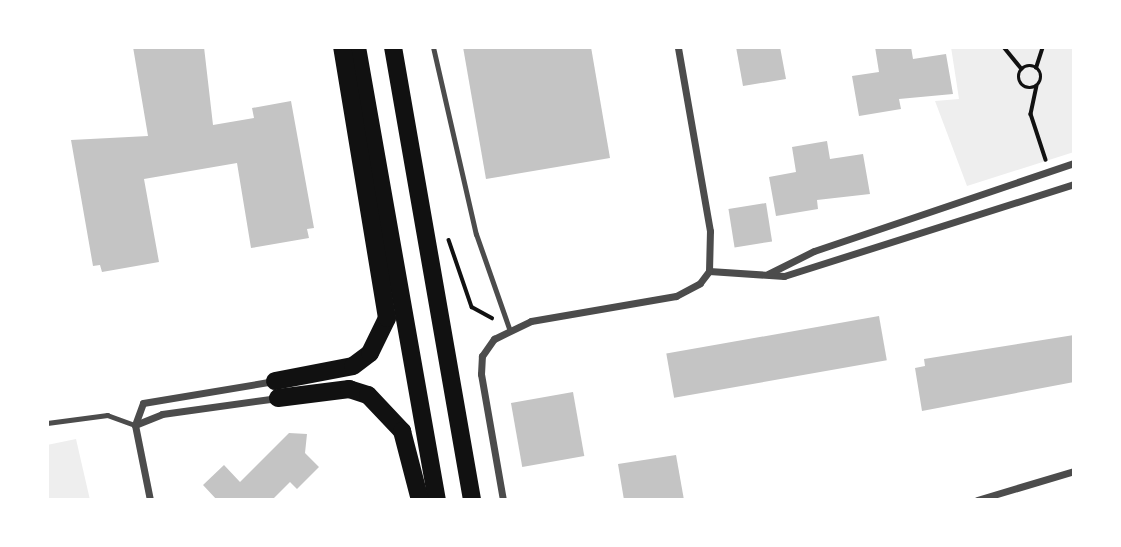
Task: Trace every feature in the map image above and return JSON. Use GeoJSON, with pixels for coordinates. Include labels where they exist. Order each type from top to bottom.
{"type":"FeatureCollection","features":[{"type":"Feature","properties":{"kind":"main road"},"geometry":{"type":"LineString","coordinates":[[276,389],[353,366],[370,353],[387,318],[342,47]]}},
{"type":"Feature","properties":{"kind":"main road"},"geometry":{"type":"LineString","coordinates":[[357,47],[437,500]]}},
{"type":"Feature","properties":{"kind":"main road"},"geometry":{"type":"LineString","coordinates":[[393,47],[472,500]]}},
{"type":"Feature","properties":{"kind":"main road"},"geometry":{"type":"LineString","coordinates":[[401,91],[405,47]]}},
{"type":"Feature","properties":{"kind":"main road"},"geometry":{"type":"LineString","coordinates":[[276,389],[349,388],[368,395],[402,431],[420,500]]}},
{"type":"Feature","properties":{"kind":"street"},"geometry":{"type":"LineString","coordinates":[[503,500],[481,374],[482,356],[509,328],[676,296],[700,284],[709,271],[710,231],[678,47]]}},
{"type":"Feature","properties":{"kind":"street"},"geometry":{"type":"LineString","coordinates":[[767,274],[814,251],[1074,163]]}},
{"type":"Feature","properties":{"kind":"street"},"geometry":{"type":"LineString","coordinates":[[709,271],[767,274],[818,267],[1074,184]]}},
{"type":"Feature","properties":{"kind":"street"},"geometry":{"type":"LineString","coordinates":[[150,500],[135,425],[136,413],[154,398],[276,389]]}},
{"type":"Feature","properties":{"kind":"street"},"geometry":{"type":"LineString","coordinates":[[135,425],[162,414],[276,389]]}},
{"type":"Feature","properties":{"kind":"street"},"geometry":{"type":"LineString","coordinates":[[977,500],[1074,471]]}},
{"type":"Feature","properties":{"kind":"lane"},"geometry":{"type":"LineString","coordinates":[[433,47],[476,234],[509,328]]}},
{"type":"Feature","properties":{"kind":"lane"},"geometry":{"type":"LineString","coordinates":[[47,424],[107,415],[135,425]]}},
{"type":"Feature","properties":{"kind":"path"},"geometry":{"type":"LineString","coordinates":[[1004,47],[1022,69],[1023,86],[1037,86]]}},
{"type":"Feature","properties":{"kind":"path"},"geometry":{"type":"LineString","coordinates":[[1036,68],[1043,47]]}},
{"type":"Feature","properties":{"kind":"path"},"geometry":{"type":"LineString","coordinates":[[1022,69],[1036,68]]}},
{"type":"Feature","properties":{"kind":"path"},"geometry":{"type":"LineString","coordinates":[[1036,68],[1042,75],[1031,114],[1051,171]]}},
{"type":"Feature","properties":{"kind":"path"},"geometry":{"type":"LineString","coordinates":[[449,240],[471,307],[509,328]]}},
{"type":"Feature","properties":{"kind":"shaded area"},"geometry":{"type":"Polygon","coordinates":[[[951,47],[1074,47],[1074,152],[967,186],[935,101],[959,99],[951,47]]]}},
{"type":"Feature","properties":{"kind":"shaded area"},"geometry":{"type":"Polygon","coordinates":[[[76,439],[90,500],[47,500],[47,445],[76,439]]]}},
{"type":"Feature","properties":{"kind":"building"},"geometry":{"type":"Polygon","coordinates":[[[133,47],[204,47],[213,125],[254,118],[252,108],[291,101],[314,228],[307,229],[309,238],[251,248],[237,163],[144,179],[159,262],[102,272],[100,265],[93,266],[71,140],[148,136],[133,47]]]}},
{"type":"Feature","properties":{"kind":"building"},"geometry":{"type":"Polygon","coordinates":[[[463,47],[591,47],[610,158],[486,179],[463,47]]]}},
{"type":"Feature","properties":{"kind":"building"},"geometry":{"type":"Polygon","coordinates":[[[736,47],[780,47],[786,79],[743,86],[736,47]]]}},
{"type":"Feature","properties":{"kind":"building"},"geometry":{"type":"Polygon","coordinates":[[[875,47],[911,47],[913,59],[946,54],[953,94],[899,99],[901,109],[859,116],[852,76],[879,72],[875,47]]]}},
{"type":"Feature","properties":{"kind":"building"},"geometry":{"type":"Polygon","coordinates":[[[827,141],[830,159],[863,154],[870,194],[817,200],[818,209],[776,216],[769,177],[796,172],[792,147],[827,141]]]}},
{"type":"Feature","properties":{"kind":"building"},"geometry":{"type":"Polygon","coordinates":[[[766,203],[772,242],[735,247],[728,209],[766,203]]]}},
{"type":"Feature","properties":{"kind":"building"},"geometry":{"type":"Polygon","coordinates":[[[879,316],[887,360],[674,398],[666,354],[879,316]]]}},
{"type":"Feature","properties":{"kind":"building"},"geometry":{"type":"Polygon","coordinates":[[[1074,335],[1074,382],[922,411],[915,368],[925,366],[924,359],[1074,335]]]}},
{"type":"Feature","properties":{"kind":"building"},"geometry":{"type":"Polygon","coordinates":[[[573,392],[584,456],[522,467],[511,403],[573,392]]]}},
{"type":"Feature","properties":{"kind":"building"},"geometry":{"type":"Polygon","coordinates":[[[289,433],[307,434],[305,453],[319,467],[297,489],[290,482],[272,500],[217,500],[203,485],[224,465],[240,482],[289,433]]]}},
{"type":"Feature","properties":{"kind":"building"},"geometry":{"type":"Polygon","coordinates":[[[676,455],[684,500],[624,500],[618,464],[676,455]]]}}]}
